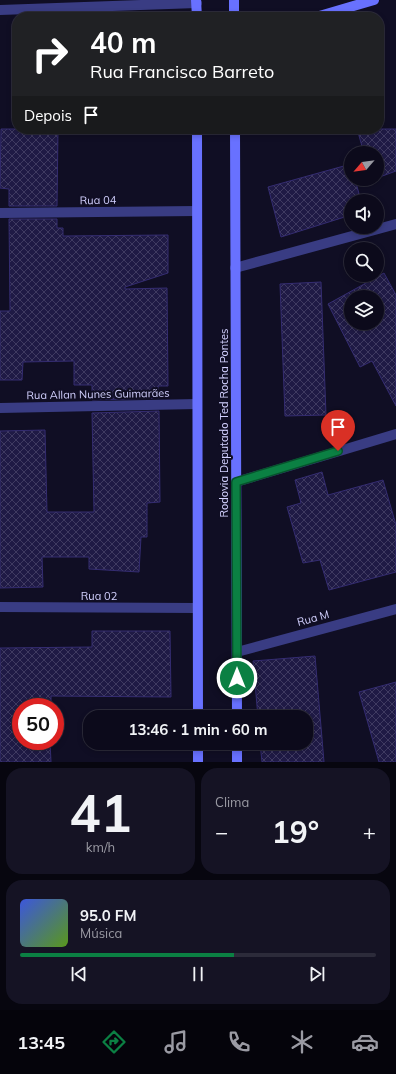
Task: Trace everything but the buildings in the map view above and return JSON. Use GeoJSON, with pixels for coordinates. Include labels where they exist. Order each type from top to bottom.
{"type":"FeatureCollection","features":[{"type":"Feature","properties":{"kind":"main road"},"geometry":{"type":"LineString","coordinates":[[234,0],[234,12]]}},
{"type":"Feature","properties":{"kind":"main road"},"geometry":{"type":"LineString","coordinates":[[333,12],[374,0]]}},
{"type":"Feature","properties":{"kind":"main road"},"geometry":{"type":"LineString","coordinates":[[196,2],[197,12]]}},
{"type":"Feature","properties":{"kind":"main road"},"geometry":{"type":"LineString","coordinates":[[197,134],[198,710]]}},
{"type":"Feature","properties":{"kind":"main road","name":"Rodovia Deputado Ted Rocha Pontes"},"geometry":{"type":"LineString","coordinates":[[235,134],[237,710]]}},
{"type":"Feature","properties":{"kind":"main road"},"geometry":{"type":"LineString","coordinates":[[198,750],[198,762]]}},
{"type":"Feature","properties":{"kind":"main road"},"geometry":{"type":"LineString","coordinates":[[237,750],[237,762]]}},
{"type":"Feature","properties":{"kind":"street"},"geometry":{"type":"LineString","coordinates":[[0,10],[196,2]]}},
{"type":"Feature","properties":{"kind":"street","name":"Rua 04"},"geometry":{"type":"LineString","coordinates":[[0,213],[197,212]]}},
{"type":"Feature","properties":{"kind":"street"},"geometry":{"type":"LineString","coordinates":[[235,268],[396,224]]}},
{"type":"Feature","properties":{"kind":"street","name":"Rua Allan Nunes Guimarães"},"geometry":{"type":"LineString","coordinates":[[0,408],[197,404]]}},
{"type":"Feature","properties":{"kind":"street"},"geometry":{"type":"LineString","coordinates":[[236,482],[396,434]]}},
{"type":"Feature","properties":{"kind":"street","name":"Rua 02"},"geometry":{"type":"LineString","coordinates":[[0,608],[197,608]]}},
{"type":"Feature","properties":{"kind":"street","name":"Rua M"},"geometry":{"type":"LineString","coordinates":[[237,652],[396,609]]}},
{"type":"Feature","properties":{"kind":"route"},"geometry":{"type":"LineString","coordinates":[[237,678],[236,482],[338,451]]}}]}
